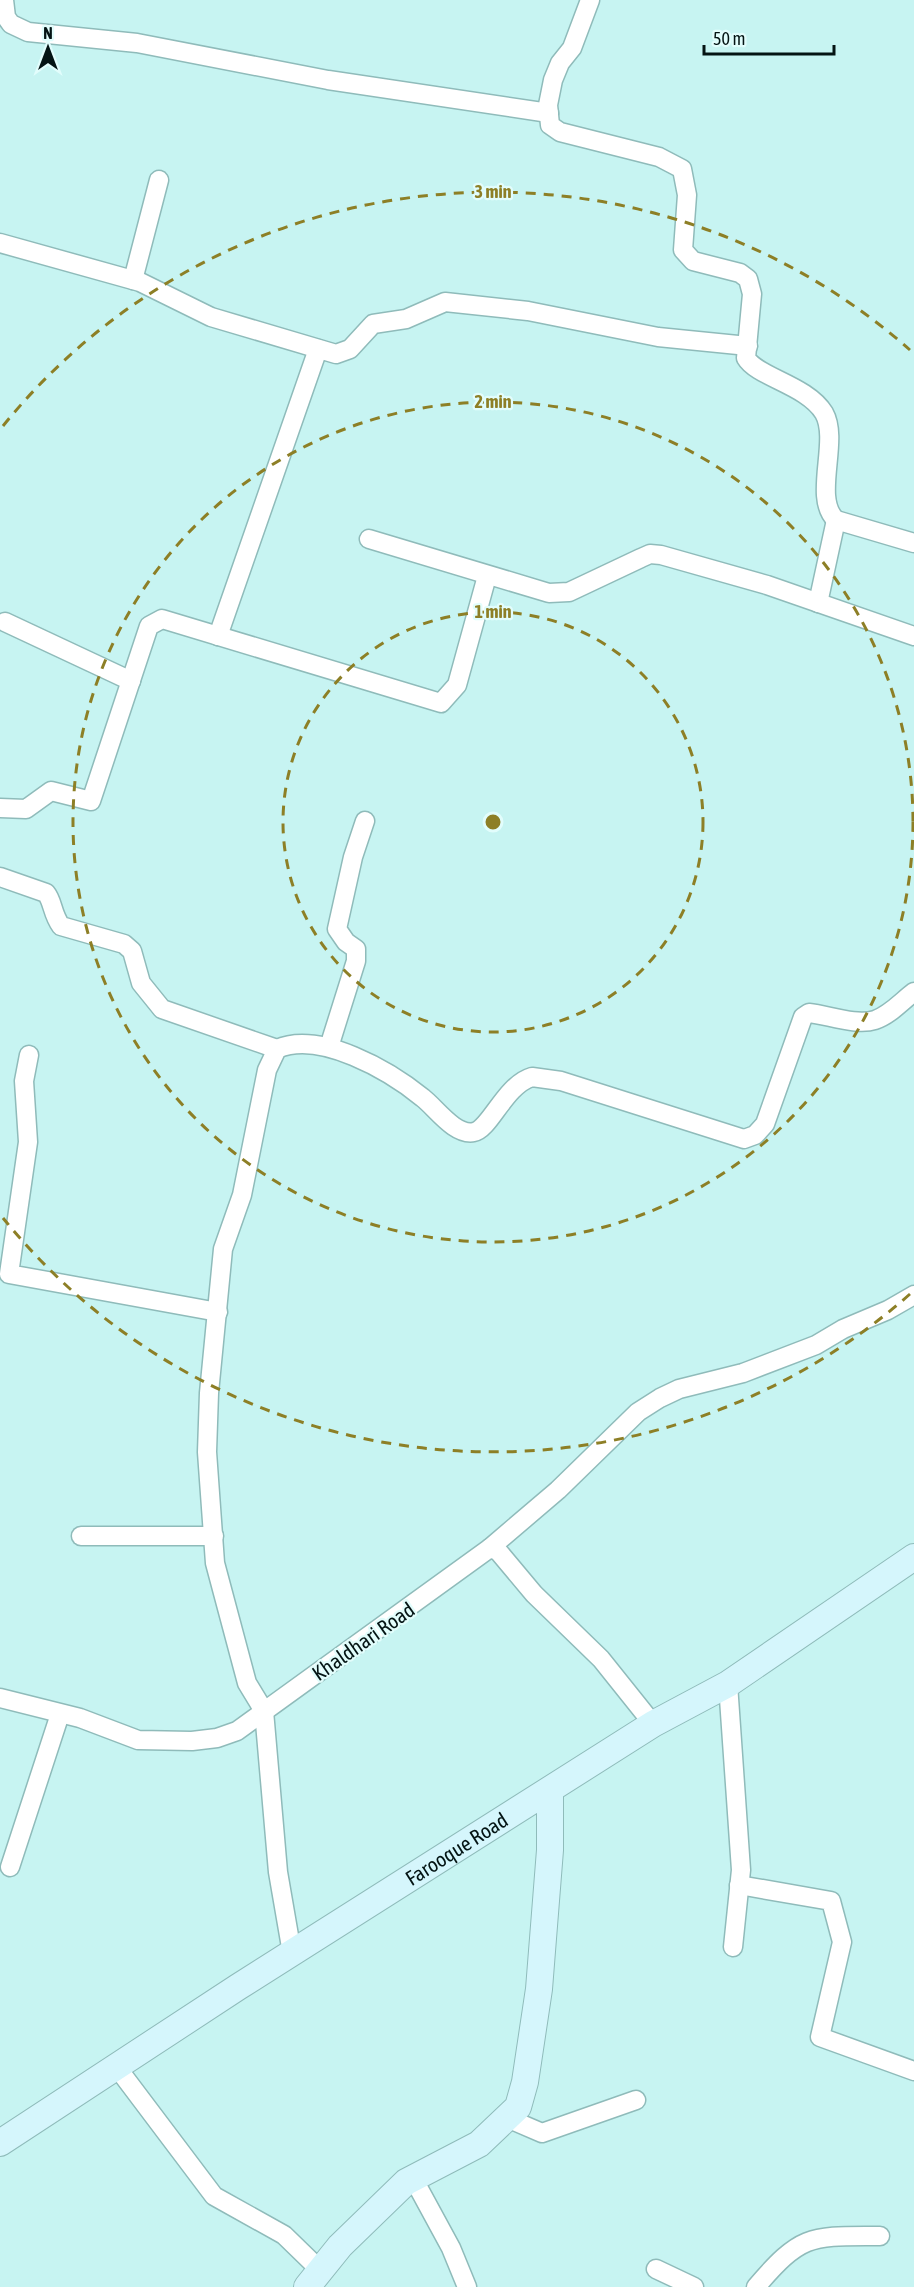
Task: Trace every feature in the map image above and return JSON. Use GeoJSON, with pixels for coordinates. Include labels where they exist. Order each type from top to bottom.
{"type":"FeatureCollection","features":[{"type":"Feature","properties":{"kind":"main road","name":"Farooque Road"},"geometry":{"type":"LineString","coordinates":[[0,2143],[292,1953],[653,1724],[728,1684],[914,1557]]}},
{"type":"Feature","properties":{"kind":"main road"},"geometry":{"type":"LineString","coordinates":[[313,2279],[383,2203],[413,2178],[479,2144],[518,2107],[525,2082],[539,1989],[550,1850],[550,1790]]}},
{"type":"Feature","properties":{"kind":"street"},"geometry":{"type":"LineString","coordinates":[[4,0],[6,17],[11,24],[28,33],[137,43],[328,80],[549,113]]}},
{"type":"Feature","properties":{"kind":"street"},"geometry":{"type":"LineString","coordinates":[[591,0],[572,48],[560,63],[553,80],[550,125],[560,132],[659,157],[682,169],[687,195],[683,250],[693,261],[741,273],[748,279],[752,294],[746,358],[750,365],[789,383],[812,400],[824,413],[828,430],[827,499],[830,514],[836,520],[914,543]]}},
{"type":"Feature","properties":{"kind":"street"},"geometry":{"type":"LineString","coordinates":[[133,280],[159,180]]}},
{"type":"Feature","properties":{"kind":"street"},"geometry":{"type":"LineString","coordinates":[[0,243],[133,280],[211,317],[318,349],[343,354],[373,324],[406,319],[446,302],[528,311],[658,337],[747,346]]}},
{"type":"Feature","properties":{"kind":"street"},"geometry":{"type":"LineString","coordinates":[[219,636],[318,349]]}},
{"type":"Feature","properties":{"kind":"street"},"geometry":{"type":"LineString","coordinates":[[819,603],[836,520]]}},
{"type":"Feature","properties":{"kind":"street"},"geometry":{"type":"LineString","coordinates":[[369,539],[549,593],[569,592],[650,554],[661,555],[767,585],[914,636]]}},
{"type":"Feature","properties":{"kind":"street"},"geometry":{"type":"LineString","coordinates":[[0,808],[26,809],[51,791],[91,801],[148,626],[162,619],[441,703],[457,685],[487,576]]}},
{"type":"Feature","properties":{"kind":"street"},"geometry":{"type":"LineString","coordinates":[[5,622],[131,681]]}},
{"type":"Feature","properties":{"kind":"street"},"geometry":{"type":"LineString","coordinates":[[329,1047],[356,962],[356,949],[346,942],[337,929],[353,856],[365,820]]}},
{"type":"Feature","properties":{"kind":"street"},"geometry":{"type":"LineString","coordinates":[[0,877],[46,893],[50,898],[52,914],[61,926],[124,944],[132,951],[141,983],[162,1008],[277,1049],[300,1044],[329,1047],[404,1085],[465,1131],[472,1133],[481,1130],[506,1095],[532,1077],[561,1081],[744,1139],[754,1135],[765,1124],[803,1017],[808,1013],[864,1021],[875,1020],[914,992]]}},
{"type":"Feature","properties":{"kind":"street"},"geometry":{"type":"LineString","coordinates":[[277,1049],[267,1070],[242,1195],[223,1249],[207,1426],[215,1563],[247,1683],[264,1711],[278,1872],[292,1953]]}},
{"type":"Feature","properties":{"kind":"street"},"geometry":{"type":"LineString","coordinates":[[29,1055],[24,1081],[28,1142],[9,1274],[219,1312]]}},
{"type":"Feature","properties":{"kind":"street","name":"Khaldhari Road"},"geometry":{"type":"LineString","coordinates":[[0,1698],[60,1714],[138,1740],[192,1741],[217,1738],[237,1731],[490,1548],[558,1490],[638,1412],[679,1389],[769,1364],[816,1345],[843,1329],[888,1310],[914,1295]]}},
{"type":"Feature","properties":{"kind":"street"},"geometry":{"type":"LineString","coordinates":[[81,1536],[214,1536]]}},
{"type":"Feature","properties":{"kind":"street"},"geometry":{"type":"LineString","coordinates":[[490,1548],[498,1551],[534,1594],[601,1659],[653,1724]]}},
{"type":"Feature","properties":{"kind":"street"},"geometry":{"type":"LineString","coordinates":[[728,1684],[741,1870],[734,1947]]}},
{"type":"Feature","properties":{"kind":"street"},"geometry":{"type":"LineString","coordinates":[[10,1867],[60,1714]]}},
{"type":"Feature","properties":{"kind":"street"},"geometry":{"type":"LineString","coordinates":[[739,1885],[831,1901],[842,1942],[820,2037],[914,2071]]}},
{"type":"Feature","properties":{"kind":"street"},"geometry":{"type":"LineString","coordinates":[[116,2066],[214,2196],[284,2235],[313,2279]]}},
{"type":"Feature","properties":{"kind":"street"},"geometry":{"type":"LineString","coordinates":[[507,2118],[542,2133],[636,2100]]}},
{"type":"Feature","properties":{"kind":"street"},"geometry":{"type":"LineString","coordinates":[[413,2178],[451,2248],[467,2287]]}},
{"type":"Feature","properties":{"kind":"street"},"geometry":{"type":"LineString","coordinates":[[756,2287],[793,2248],[806,2241],[819,2238],[880,2236]]}},
{"type":"Feature","properties":{"kind":"street"},"geometry":{"type":"LineString","coordinates":[[656,2269],[694,2287]]}}]}
